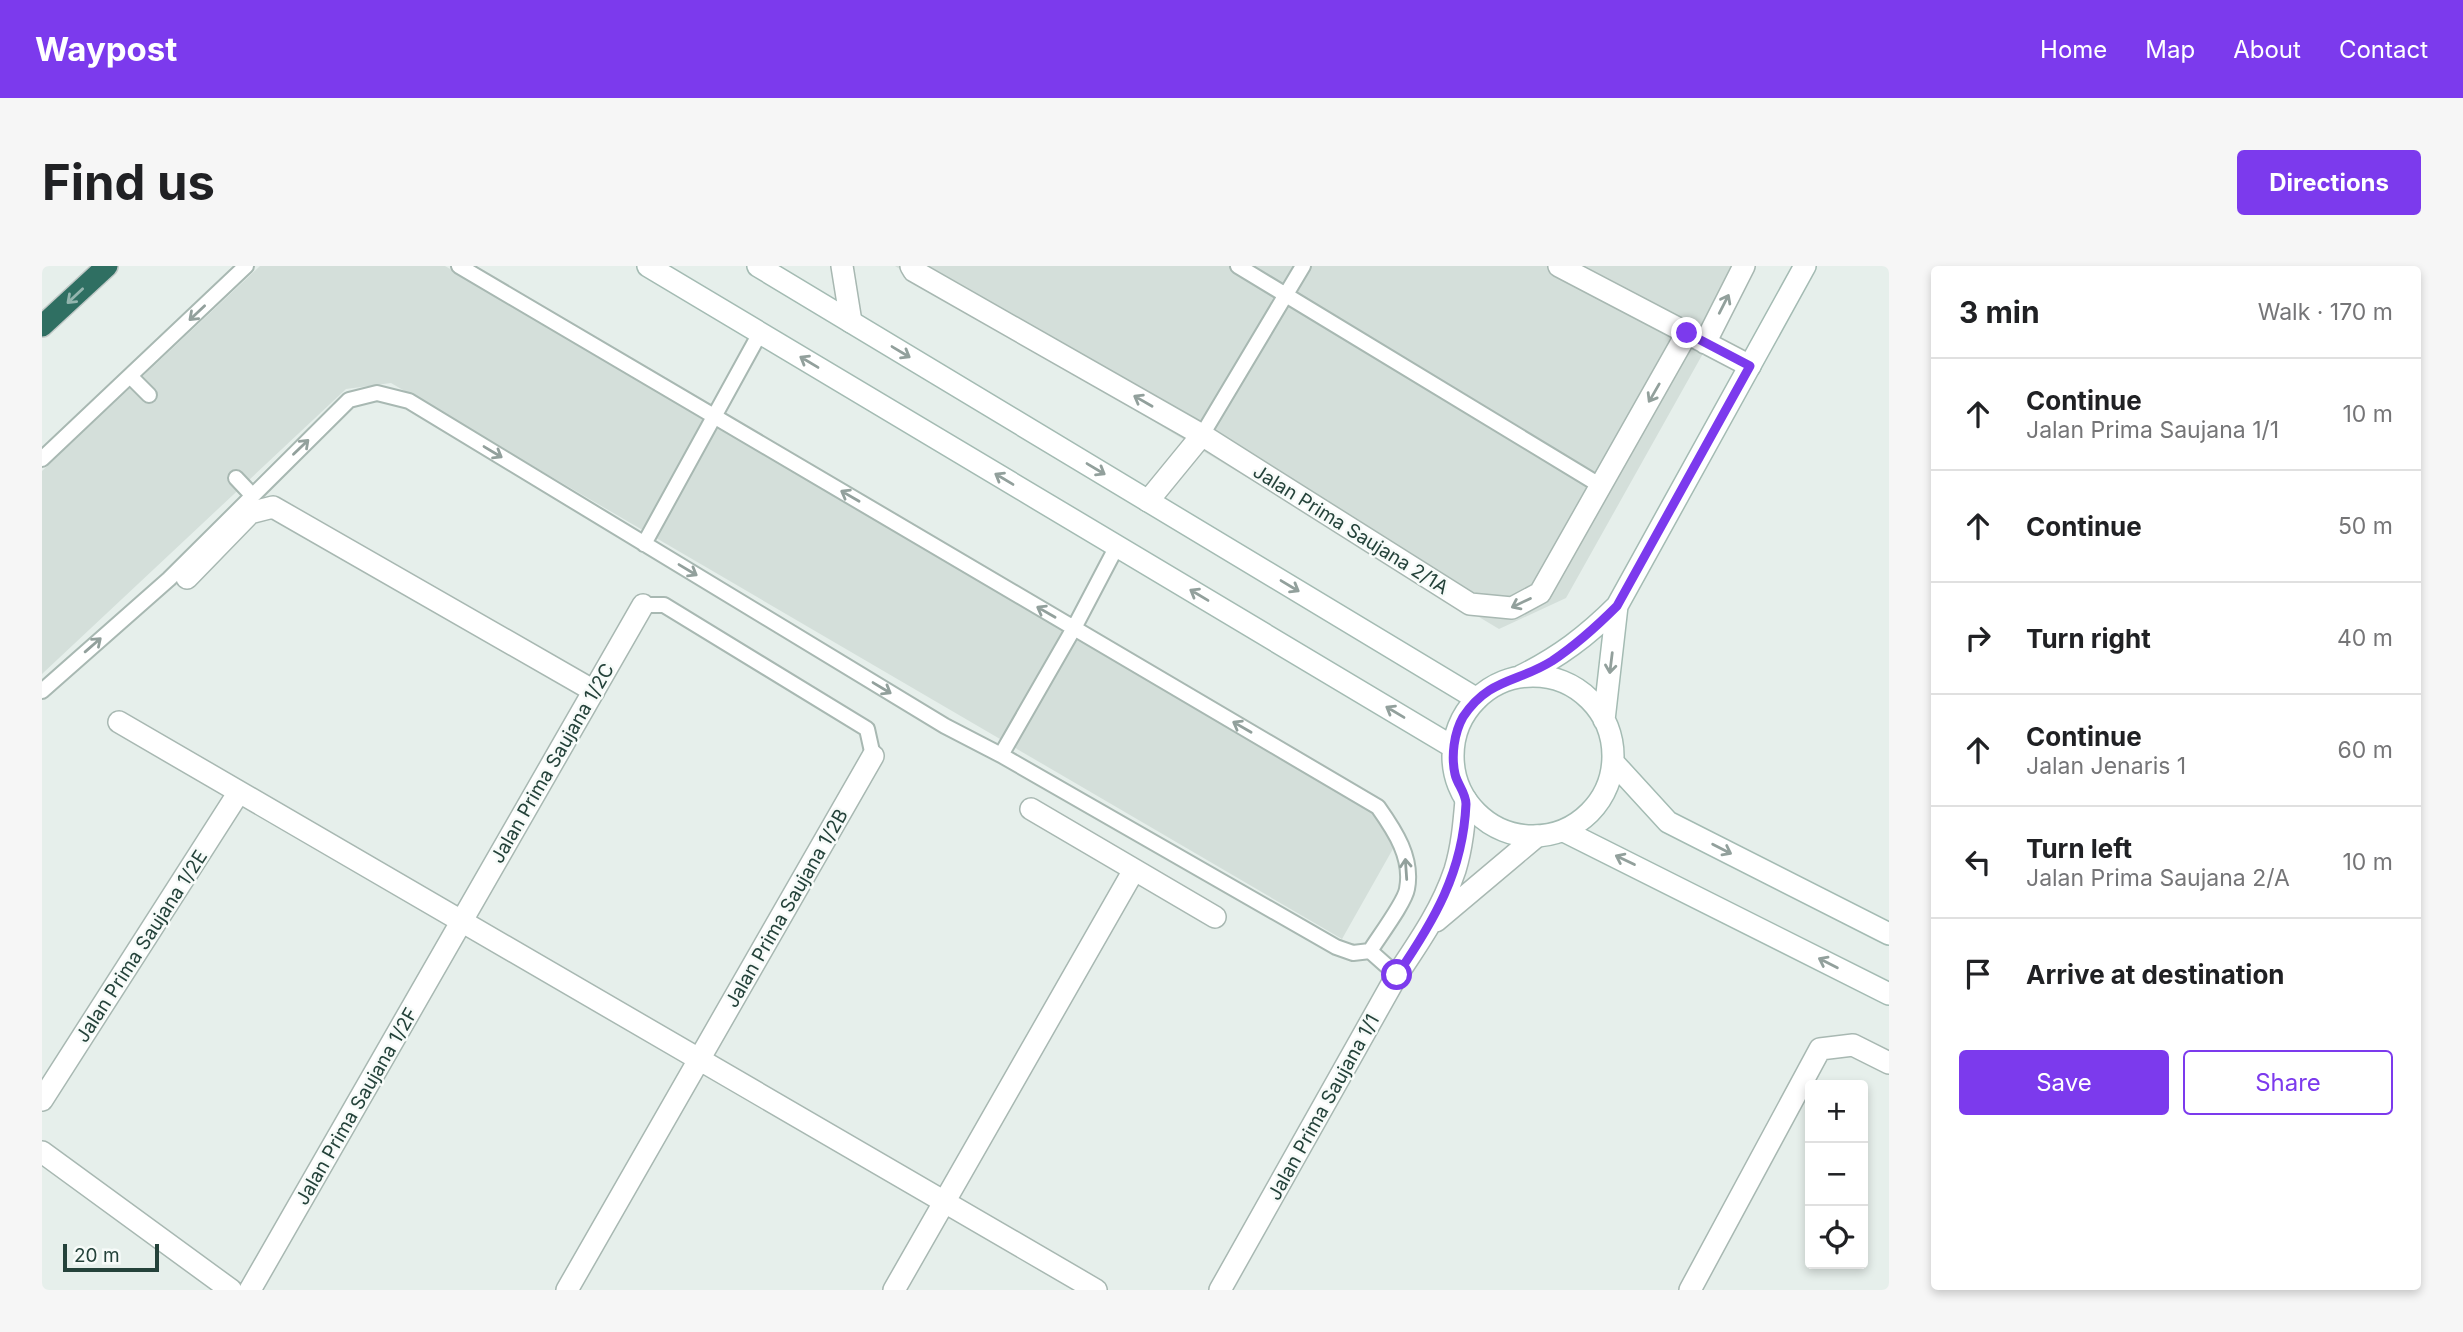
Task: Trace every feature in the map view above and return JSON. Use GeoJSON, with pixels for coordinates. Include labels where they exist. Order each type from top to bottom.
{"type":"FeatureCollection","features":[{"type":"Feature","properties":{"kind":"highway"},"geometry":{"type":"LineString","coordinates":[[42,326],[107,266]]}},
{"type":"Feature","properties":{"kind":"street"},"geometry":{"type":"LineString","coordinates":[[648,266],[1453,747]]}},
{"type":"Feature","properties":{"kind":"street"},"geometry":{"type":"LineString","coordinates":[[758,266],[1477,699]]}},
{"type":"Feature","properties":{"kind":"street"},"geometry":{"type":"LineString","coordinates":[[842,266],[851,322]]}},
{"type":"Feature","properties":{"kind":"street","name":"Jalan Prima Saujana 2/1A"},"geometry":{"type":"LineString","coordinates":[[911,266],[914,271],[1202,435],[1470,604],[1512,608],[1540,593],[1601,486],[1744,266]]}},
{"type":"Feature","properties":{"kind":"street"},"geometry":{"type":"LineString","coordinates":[[1559,266],[1750,366]]}},
{"type":"Feature","properties":{"kind":"street"},"geometry":{"type":"LineString","coordinates":[[1521,676],[1560,680],[1578,689],[1593,703],[1604,719],[1612,740],[1613,762],[1608,784],[1598,803],[1583,820],[1564,831],[1537,836],[1509,833],[1485,821],[1466,800],[1455,775],[1453,747],[1461,720],[1477,699],[1502,682],[1550,662],[1588,635],[1617,606],[1805,266]]}},
{"type":"Feature","properties":{"kind":"street"},"geometry":{"type":"LineString","coordinates":[[1147,500],[1202,435]]}},
{"type":"Feature","properties":{"kind":"street"},"geometry":{"type":"LineString","coordinates":[[187,578],[250,513],[273,507],[594,691]]}},
{"type":"Feature","properties":{"kind":"street","name":"Jalan Prima Saujana 1/2C"},"geometry":{"type":"LineString","coordinates":[[461,921],[643,605]]}},
{"type":"Feature","properties":{"kind":"street"},"geometry":{"type":"LineString","coordinates":[[1604,719],[1617,606]]}},
{"type":"Feature","properties":{"kind":"street"},"geometry":{"type":"LineString","coordinates":[[119,722],[1096,1290]]}},
{"type":"Feature","properties":{"kind":"street","name":"Jalan Prima Saujana 1/2B"},"geometry":{"type":"LineString","coordinates":[[567,1290],[873,756]]}},
{"type":"Feature","properties":{"kind":"street"},"geometry":{"type":"LineString","coordinates":[[1613,762],[1668,822],[1889,934]]}},
{"type":"Feature","properties":{"kind":"street","name":"Jalan Prima Saujana 1/2E"},"geometry":{"type":"LineString","coordinates":[[42,1100],[239,792]]}},
{"type":"Feature","properties":{"kind":"street"},"geometry":{"type":"LineString","coordinates":[[1430,927],[1454,871],[1463,837],[1466,800]]}},
{"type":"Feature","properties":{"kind":"street"},"geometry":{"type":"LineString","coordinates":[[1031,809],[1215,917]]}},
{"type":"Feature","properties":{"kind":"street"},"geometry":{"type":"LineString","coordinates":[[1564,831],[1889,994]]}},
{"type":"Feature","properties":{"kind":"street"},"geometry":{"type":"LineString","coordinates":[[1430,927],[1537,836]]}},
{"type":"Feature","properties":{"kind":"street"},"geometry":{"type":"LineString","coordinates":[[894,1290],[1134,870]]}},
{"type":"Feature","properties":{"kind":"street","name":"Jalan Prima Saujana 1/2F"},"geometry":{"type":"LineString","coordinates":[[250,1290],[461,921]]}},
{"type":"Feature","properties":{"kind":"street","name":"Jalan Prima Saujana 1/1"},"geometry":{"type":"LineString","coordinates":[[1220,1290],[1397,975],[1430,927]]}},
{"type":"Feature","properties":{"kind":"street"},"geometry":{"type":"LineString","coordinates":[[1690,1290],[1820,1049],[1853,1045],[1889,1063]]}},
{"type":"Feature","properties":{"kind":"street"},"geometry":{"type":"LineString","coordinates":[[42,1152],[231,1290]]}},
{"type":"Feature","properties":{"kind":"lane"},"geometry":{"type":"LineString","coordinates":[[42,459],[246,266]]}},
{"type":"Feature","properties":{"kind":"lane"},"geometry":{"type":"LineString","coordinates":[[459,266],[1378,807],[1394,829],[1407,859],[1407,891],[1370,951]]}},
{"type":"Feature","properties":{"kind":"lane"},"geometry":{"type":"LineString","coordinates":[[1238,266],[1601,486]]}},
{"type":"Feature","properties":{"kind":"lane"},"geometry":{"type":"LineString","coordinates":[[1202,435],[1303,266]]}},
{"type":"Feature","properties":{"kind":"lane"},"geometry":{"type":"LineString","coordinates":[[644,544],[760,333]]}},
{"type":"Feature","properties":{"kind":"lane"},"geometry":{"type":"LineString","coordinates":[[130,376],[149,395]]}},
{"type":"Feature","properties":{"kind":"lane"},"geometry":{"type":"LineString","coordinates":[[42,691],[169,579],[349,400],[377,393],[409,401],[945,726],[1001,755],[1312,935],[1353,953],[1370,951],[1397,975]]}},
{"type":"Feature","properties":{"kind":"lane"},"geometry":{"type":"LineString","coordinates":[[236,478],[252,495]]}},
{"type":"Feature","properties":{"kind":"lane"},"geometry":{"type":"LineString","coordinates":[[1001,755],[1074,628],[1117,546]]}},
{"type":"Feature","properties":{"kind":"lane"},"geometry":{"type":"LineString","coordinates":[[643,605],[664,605],[867,729],[873,756]]}},
{"type":"Feature","properties":{"kind":"shaded area"},"geometry":{"type":"Polygon","coordinates":[[[260,266],[445,266],[1373,812],[1394,847],[1342,939],[391,383],[346,389],[42,674],[42,471],[260,266]]]}},
{"type":"Feature","properties":{"kind":"shaded area"},"geometry":{"type":"Polygon","coordinates":[[[895,266],[1752,266],[1566,598],[1499,629],[895,266]]]}},
{"type":"Feature","properties":{"kind":"route"},"geometry":{"type":"LineString","coordinates":[[1397,975],[1430,927],[1454,871],[1463,837],[1466,800],[1455,775],[1453,747],[1461,720],[1477,699],[1502,682],[1550,662],[1588,635],[1617,606],[1750,366],[1687,333]]}}]}
